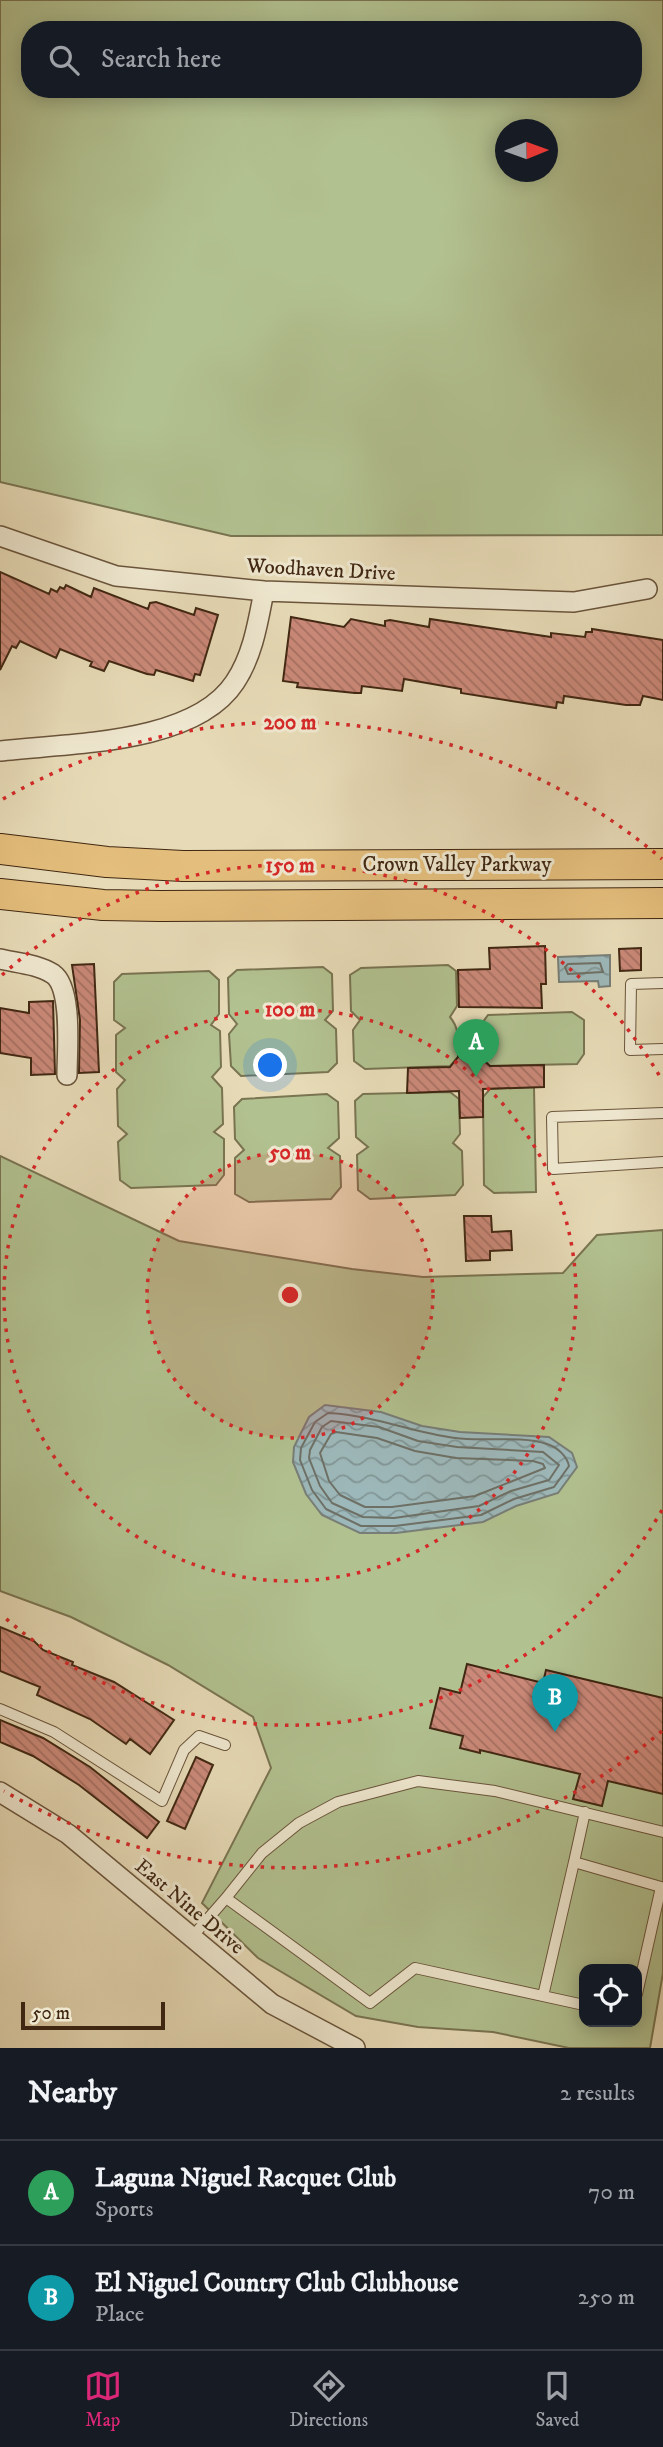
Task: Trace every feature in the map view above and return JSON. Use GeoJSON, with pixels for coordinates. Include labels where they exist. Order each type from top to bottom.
{"type":"FeatureCollection","features":[{"type":"Feature","properties":{"kind":"main road","name":"Crown Valley Parkway"},"geometry":{"type":"LineString","coordinates":[[0,849],[107,862],[183,866],[663,864]]}},
{"type":"Feature","properties":{"kind":"main road","name":"Crown Valley Parkway"},"geometry":{"type":"LineString","coordinates":[[0,894],[103,905],[160,906],[663,903]]}},
{"type":"Feature","properties":{"kind":"street","name":"Woodhaven Drive"},"geometry":{"type":"LineString","coordinates":[[0,536],[116,576],[264,591],[575,602],[647,589]]}},
{"type":"Feature","properties":{"kind":"street"},"geometry":{"type":"LineString","coordinates":[[0,751],[165,730],[201,715],[233,685],[242,670],[254,640],[264,591]]}},
{"type":"Feature","properties":{"kind":"street"},"geometry":{"type":"LineString","coordinates":[[0,960],[40,968],[56,976],[65,993],[67,1075]]}},
{"type":"Feature","properties":{"kind":"street","name":"East Nine Drive"},"geometry":{"type":"LineString","coordinates":[[0,1792],[68,1834],[272,2004],[355,2048]]}},
{"type":"Feature","properties":{"kind":"lane"},"geometry":{"type":"LineString","coordinates":[[663,983],[631,984],[630,1050],[663,1049]]}},
{"type":"Feature","properties":{"kind":"lane"},"geometry":{"type":"LineString","coordinates":[[663,1113],[552,1117],[553,1168],[663,1162]]}},
{"type":"Feature","properties":{"kind":"lane"},"geometry":{"type":"LineString","coordinates":[[0,1709],[54,1732],[162,1801],[184,1750],[199,1736],[225,1745]]}},
{"type":"Feature","properties":{"kind":"lane"},"geometry":{"type":"LineString","coordinates":[[192,1937],[262,1853],[299,1824],[338,1802],[418,1781],[495,1791],[663,1832]]}},
{"type":"Feature","properties":{"kind":"lane"},"geometry":{"type":"LineString","coordinates":[[543,1996],[585,1812]]}},
{"type":"Feature","properties":{"kind":"lane"},"geometry":{"type":"LineString","coordinates":[[574,1862],[661,1887],[642,1972]]}},
{"type":"Feature","properties":{"kind":"lane"},"geometry":{"type":"LineString","coordinates":[[226,1898],[370,2003],[415,1968],[579,2004]]}},
{"type":"Feature","properties":{"kind":"green space"},"geometry":{"type":"Polygon","coordinates":[[[0,0],[663,0],[663,535],[231,536],[0,482],[0,0]]]}},
{"type":"Feature","properties":{"kind":"green space"},"geometry":{"type":"Polygon","coordinates":[[[448,965],[456,971],[457,1006],[450,1017],[458,1040],[458,1057],[450,1066],[365,1069],[354,1061],[353,1030],[360,1020],[351,1011],[350,975],[361,968],[448,965]]]}},
{"type":"Feature","properties":{"kind":"green space"},"geometry":{"type":"Polygon","coordinates":[[[323,967],[332,974],[333,1011],[325,1020],[336,1029],[337,1063],[328,1072],[241,1076],[231,1066],[229,1034],[237,1024],[229,1014],[228,978],[237,970],[323,967]]]}},
{"type":"Feature","properties":{"kind":"green space"},"geometry":{"type":"Polygon","coordinates":[[[209,971],[219,980],[219,1014],[211,1025],[220,1031],[221,1067],[212,1077],[222,1088],[223,1124],[214,1132],[224,1139],[224,1175],[216,1185],[131,1188],[120,1180],[118,1142],[127,1134],[118,1126],[117,1089],[125,1080],[116,1072],[116,1035],[125,1028],[114,1020],[114,982],[122,974],[209,971]]]}},
{"type":"Feature","properties":{"kind":"green space"},"geometry":{"type":"Polygon","coordinates":[[[572,1012],[584,1020],[584,1054],[577,1064],[490,1066],[481,1058],[480,1026],[488,1015],[572,1012]]]}},
{"type":"Feature","properties":{"kind":"green space"},"geometry":{"type":"Polygon","coordinates":[[[534,1087],[536,1192],[494,1193],[484,1185],[483,1097],[490,1089],[534,1087]]]}},
{"type":"Feature","properties":{"kind":"green space"},"geometry":{"type":"Polygon","coordinates":[[[450,1092],[459,1099],[460,1134],[453,1143],[462,1151],[463,1185],[455,1195],[370,1199],[358,1190],[357,1155],[368,1147],[356,1137],[355,1101],[363,1094],[450,1092]]]}},
{"type":"Feature","properties":{"kind":"green space"},"geometry":{"type":"Polygon","coordinates":[[[327,1094],[338,1102],[339,1138],[328,1148],[340,1156],[341,1187],[331,1199],[249,1202],[235,1194],[235,1158],[244,1150],[235,1139],[234,1107],[242,1099],[327,1094]]]}},
{"type":"Feature","properties":{"kind":"green space"},"geometry":{"type":"Polygon","coordinates":[[[0,1156],[179,1241],[352,1269],[423,1277],[563,1273],[597,1235],[663,1230],[663,1973],[650,2048],[569,2048],[493,2032],[418,2027],[356,2016],[258,1958],[202,1903],[271,1768],[253,1717],[168,1665],[71,1617],[0,1591],[0,1156]]]}},
{"type":"Feature","properties":{"kind":"water"},"geometry":{"type":"Polygon","coordinates":[[[610,955],[610,986],[599,987],[598,981],[559,982],[558,957],[610,955]]]}},
{"type":"Feature","properties":{"kind":"water"},"geometry":{"type":"Polygon","coordinates":[[[325,1405],[381,1412],[422,1426],[460,1432],[549,1437],[572,1453],[577,1467],[558,1493],[516,1506],[483,1522],[396,1533],[360,1533],[322,1515],[306,1494],[293,1462],[294,1447],[309,1417],[325,1405]]]}},
{"type":"Feature","properties":{"kind":"building"},"geometry":{"type":"Polygon","coordinates":[[[0,572],[49,594],[51,589],[57,592],[60,587],[64,589],[66,585],[91,597],[94,588],[148,609],[150,603],[156,602],[194,615],[196,608],[218,615],[200,675],[195,674],[193,681],[156,670],[154,675],[147,674],[109,661],[104,671],[90,666],[92,662],[60,649],[56,658],[20,641],[16,648],[12,646],[0,670],[0,572]]]}},
{"type":"Feature","properties":{"kind":"building"},"geometry":{"type":"Polygon","coordinates":[[[291,617],[344,627],[351,619],[385,626],[385,621],[390,620],[429,627],[430,619],[551,637],[551,633],[585,637],[586,632],[592,632],[592,629],[663,640],[663,700],[643,696],[640,705],[626,705],[564,696],[563,703],[557,702],[556,708],[461,693],[461,689],[404,679],[402,691],[362,686],[361,693],[355,693],[297,687],[298,683],[283,681],[291,617]]]}},
{"type":"Feature","properties":{"kind":"building"},"geometry":{"type":"Polygon","coordinates":[[[545,946],[546,984],[541,984],[542,1008],[459,1007],[458,970],[490,969],[489,948],[545,946]]]}},
{"type":"Feature","properties":{"kind":"building"},"geometry":{"type":"Polygon","coordinates":[[[641,948],[641,970],[620,971],[619,949],[641,948]]]}},
{"type":"Feature","properties":{"kind":"building"},"geometry":{"type":"Polygon","coordinates":[[[94,964],[99,1072],[79,1073],[80,1020],[72,965],[94,964]]]}},
{"type":"Feature","properties":{"kind":"building"},"geometry":{"type":"Polygon","coordinates":[[[53,1001],[55,1074],[31,1075],[31,1058],[0,1053],[0,1008],[29,1013],[29,1002],[53,1001]]]}},
{"type":"Feature","properties":{"kind":"building"},"geometry":{"type":"Polygon","coordinates":[[[480,1043],[481,1058],[490,1066],[544,1065],[544,1087],[483,1089],[483,1117],[460,1118],[459,1091],[407,1093],[408,1068],[450,1067],[458,1057],[458,1044],[480,1043]]]}},
{"type":"Feature","properties":{"kind":"building"},"geometry":{"type":"Polygon","coordinates":[[[464,1216],[491,1216],[492,1232],[511,1231],[512,1250],[490,1251],[490,1260],[466,1261],[464,1216]]]}},
{"type":"Feature","properties":{"kind":"building"},"geometry":{"type":"Polygon","coordinates":[[[0,1627],[34,1641],[43,1650],[73,1662],[72,1665],[114,1682],[174,1720],[150,1754],[130,1739],[126,1744],[90,1719],[37,1695],[40,1687],[0,1671],[0,1627]]]}},
{"type":"Feature","properties":{"kind":"building"},"geometry":{"type":"Polygon","coordinates":[[[467,1664],[543,1683],[546,1670],[663,1698],[663,1794],[608,1781],[602,1806],[573,1799],[580,1774],[480,1750],[480,1753],[460,1748],[463,1736],[430,1728],[440,1688],[460,1693],[467,1664]]]}},
{"type":"Feature","properties":{"kind":"building"},"geometry":{"type":"Polygon","coordinates":[[[0,1720],[43,1738],[90,1767],[159,1822],[147,1838],[79,1785],[33,1756],[0,1742],[0,1720]]]}},
{"type":"Feature","properties":{"kind":"building"},"geometry":{"type":"Polygon","coordinates":[[[196,1757],[213,1765],[185,1829],[167,1821],[196,1757]]]}},
{"type":"Feature","properties":{"kind":"place","name":"Laguna Niguel Racquet Club"},"geometry":{"type":"Point","coordinates":[476,1077]}},
{"type":"Feature","properties":{"kind":"place","name":"El Niguel Country Club Clubhouse"},"geometry":{"type":"Point","coordinates":[555,1732]}}]}
